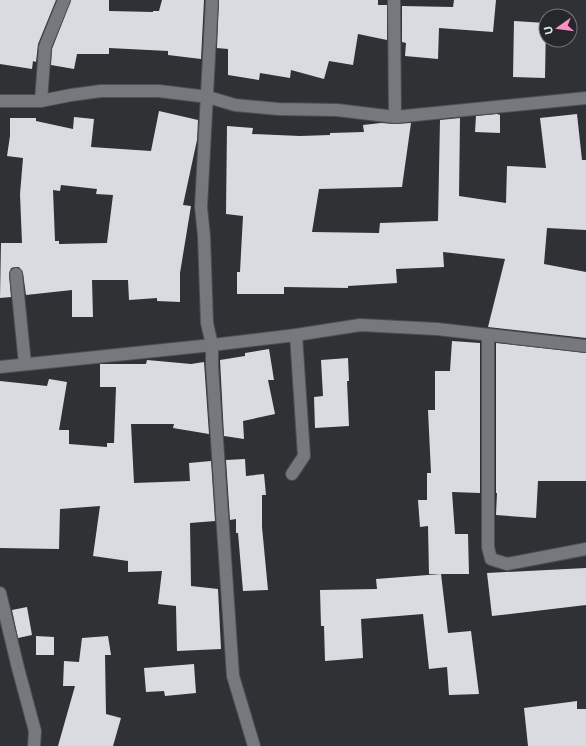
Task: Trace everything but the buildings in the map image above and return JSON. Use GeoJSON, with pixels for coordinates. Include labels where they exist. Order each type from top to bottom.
{"type":"FeatureCollection","features":[{"type":"Feature","properties":{"kind":"street"},"geometry":{"type":"LineString","coordinates":[[41,101],[45,47],[64,0]]}},
{"type":"Feature","properties":{"kind":"street"},"geometry":{"type":"LineString","coordinates":[[212,0],[202,207],[207,323],[212,345],[212,366],[233,676],[254,746]]}},
{"type":"Feature","properties":{"kind":"street"},"geometry":{"type":"LineString","coordinates":[[394,0],[395,117]]}},
{"type":"Feature","properties":{"kind":"street"},"geometry":{"type":"LineString","coordinates":[[0,101],[41,101],[71,95],[101,92],[159,91],[208,97],[235,105],[278,110],[337,110],[395,117],[586,98]]}},
{"type":"Feature","properties":{"kind":"street"},"geometry":{"type":"LineString","coordinates":[[16,274],[24,364]]}},
{"type":"Feature","properties":{"kind":"street"},"geometry":{"type":"LineString","coordinates":[[0,367],[212,345],[296,335],[360,325],[437,329],[586,346]]}},
{"type":"Feature","properties":{"kind":"street"},"geometry":{"type":"LineString","coordinates":[[292,474],[304,456],[296,335]]}},
{"type":"Feature","properties":{"kind":"street"},"geometry":{"type":"LineString","coordinates":[[488,335],[488,547],[491,559],[507,564],[586,549]]}},
{"type":"Feature","properties":{"kind":"street"},"geometry":{"type":"LineString","coordinates":[[0,593],[35,731],[34,746]]}}]}
